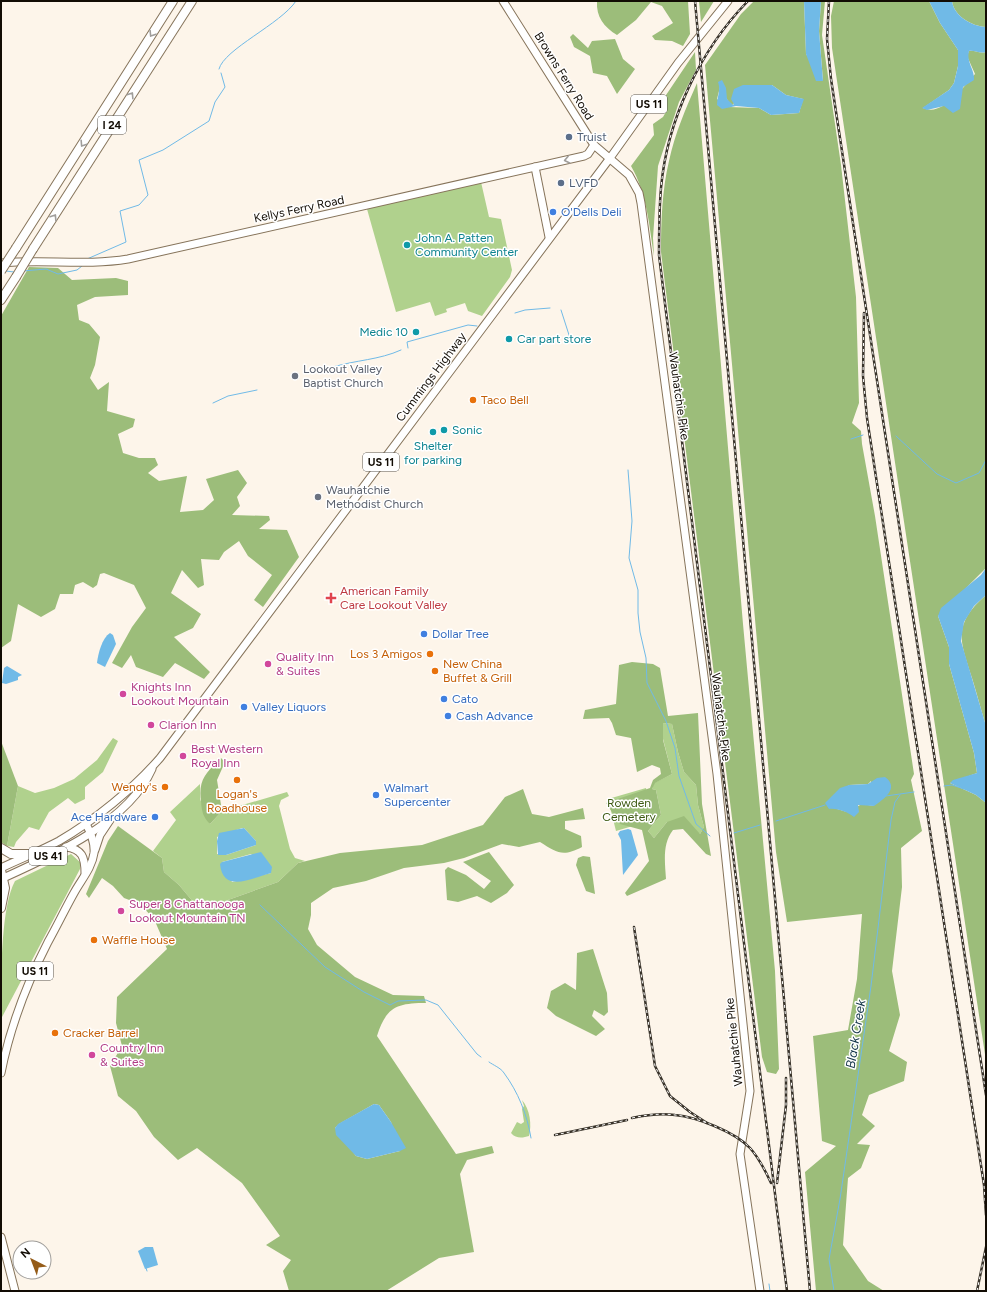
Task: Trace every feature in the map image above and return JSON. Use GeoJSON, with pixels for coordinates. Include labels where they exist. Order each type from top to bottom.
{"type":"FeatureCollection","features":[{"type":"Feature","properties":{"kind":"highway","name":"I 24"},"geometry":{"type":"LineString","coordinates":[[1,271],[173,1]]}},
{"type":"Feature","properties":{"kind":"highway","name":"I 24"},"geometry":{"type":"LineString","coordinates":[[1,300],[192,1]]}},
{"type":"Feature","properties":{"kind":"highway"},"geometry":{"type":"LineString","coordinates":[[1,848],[11,854],[30,854]]}},
{"type":"Feature","properties":{"kind":"highway"},"geometry":{"type":"LineString","coordinates":[[1,908],[5,888],[2,874]]}},
{"type":"Feature","properties":{"kind":"street","name":"Browns Ferry Road"},"geometry":{"type":"LineString","coordinates":[[503,1],[594,145],[610,158]]}},
{"type":"Feature","properties":{"kind":"street","name":"Cummings Highway"},"geometry":{"type":"LineString","coordinates":[[2,874],[30,854],[58,841],[86,824],[101,813],[152,767],[549,237],[610,158],[678,63],[728,1]]}},
{"type":"Feature","properties":{"kind":"street","name":"Kellys Ferry Road"},"geometry":{"type":"LineString","coordinates":[[1,263],[38,260],[92,263],[128,259],[584,156],[588,154],[594,145]]}},
{"type":"Feature","properties":{"kind":"street","name":"Wauhatchie Pike"},"geometry":{"type":"LineString","coordinates":[[610,158],[629,175],[639,193],[678,473],[717,774],[750,1091],[740,1154],[760,1291]]}},
{"type":"Feature","properties":{"kind":"street"},"geometry":{"type":"LineString","coordinates":[[534,167],[549,237]]}},
{"type":"Feature","properties":{"kind":"street","name":"Cummings Highway"},"geometry":{"type":"LineString","coordinates":[[2,874],[66,847],[90,832],[114,814],[143,786],[152,767]]}},
{"type":"Feature","properties":{"kind":"street"},"geometry":{"type":"LineString","coordinates":[[92,858],[100,835],[114,814]]}},
{"type":"Feature","properties":{"kind":"street","name":"US 11"},"geometry":{"type":"LineString","coordinates":[[1,1073],[16,1018],[28,986],[48,943],[92,858],[94,843],[86,824]]}},
{"type":"Feature","properties":{"kind":"street"},"geometry":{"type":"LineString","coordinates":[[66,847],[77,850],[84,857],[85,874]]}},
{"type":"Feature","properties":{"kind":"street"},"geometry":{"type":"LineString","coordinates":[[1,1237],[15,1291]]}},
{"type":"Feature","properties":{"kind":"green space"},"geometry":{"type":"Polygon","coordinates":[[[597,1],[688,1],[690,34],[683,46],[672,41],[655,40],[652,36],[673,23],[662,6],[651,2],[636,20],[617,35],[608,29],[599,17],[597,1]]]}},
{"type":"Feature","properties":{"kind":"green space"},"geometry":{"type":"Polygon","coordinates":[[[699,1],[714,1],[701,22],[699,1]]]}},
{"type":"Feature","properties":{"kind":"green space"},"geometry":{"type":"Polygon","coordinates":[[[754,1],[804,1],[806,54],[823,81],[819,31],[821,1],[825,1],[822,35],[841,165],[856,297],[859,403],[852,423],[861,431],[914,774],[911,780],[922,831],[901,848],[902,887],[892,971],[900,1015],[889,1051],[907,1062],[904,1081],[869,1095],[862,1115],[875,1126],[857,1144],[870,1145],[861,1168],[848,1178],[843,1245],[868,1281],[884,1291],[816,1291],[805,1172],[836,1146],[822,1141],[813,1036],[848,1030],[857,979],[862,914],[787,922],[776,852],[705,65],[741,14],[754,1]],[[744,85],[733,105],[727,100],[720,87],[717,99],[728,107],[759,108],[771,115],[799,113],[803,99],[786,95],[772,85],[744,85]],[[871,781],[868,784],[849,785],[834,808],[847,812],[862,804],[874,806],[871,781]]]}},
{"type":"Feature","properties":{"kind":"green space"},"geometry":{"type":"Polygon","coordinates":[[[834,1],[929,1],[940,23],[958,50],[958,66],[954,83],[949,90],[923,108],[930,110],[938,108],[945,105],[959,93],[975,74],[967,56],[969,51],[981,53],[986,52],[986,568],[938,616],[949,647],[949,664],[974,753],[977,773],[950,783],[976,795],[986,803],[986,1061],[832,48],[831,16],[834,1]]]}},
{"type":"Feature","properties":{"kind":"green space"},"geometry":{"type":"Polygon","coordinates":[[[952,1],[986,1],[986,27],[975,25],[960,16],[953,6],[952,1]]]}},
{"type":"Feature","properties":{"kind":"green space"},"geometry":{"type":"Polygon","coordinates":[[[573,34],[588,48],[592,41],[615,39],[623,59],[635,69],[617,94],[607,76],[593,73],[590,56],[574,47],[570,37],[573,34]]]}},
{"type":"Feature","properties":{"kind":"green space"},"geometry":{"type":"Polygon","coordinates":[[[695,52],[696,70],[679,102],[658,166],[653,238],[654,256],[644,198],[641,187],[631,166],[654,135],[653,124],[663,117],[667,110],[662,101],[695,52]]]}},
{"type":"Feature","properties":{"kind":"green space"},"geometry":{"type":"Polygon","coordinates":[[[697,83],[743,624],[775,971],[779,1069],[776,1074],[767,1072],[762,1057],[661,252],[662,206],[671,151],[685,111],[697,83]]]}},
{"type":"Feature","properties":{"kind":"green space"},"geometry":{"type":"Polygon","coordinates":[[[481,182],[489,217],[501,219],[512,270],[510,277],[482,316],[468,311],[465,303],[446,309],[447,312],[435,316],[430,302],[396,312],[367,209],[481,182]]]}},
{"type":"Feature","properties":{"kind":"green space"},"geometry":{"type":"Polygon","coordinates":[[[29,267],[58,268],[72,280],[116,278],[128,281],[128,295],[95,297],[77,305],[79,320],[89,324],[100,337],[95,365],[90,378],[98,390],[109,382],[107,411],[135,419],[133,427],[118,434],[123,453],[139,458],[155,458],[158,465],[148,473],[159,481],[187,476],[180,512],[203,510],[214,500],[206,479],[238,470],[247,483],[237,497],[240,506],[232,515],[269,516],[270,520],[259,529],[287,530],[299,557],[263,607],[254,600],[272,575],[248,556],[239,541],[224,552],[219,560],[201,559],[204,585],[198,588],[182,570],[171,593],[201,614],[193,628],[174,637],[210,672],[204,679],[175,663],[163,677],[136,667],[131,655],[122,668],[112,663],[132,627],[146,608],[134,585],[104,573],[100,574],[97,585],[93,588],[83,582],[75,585],[73,594],[60,594],[55,609],[41,617],[18,604],[11,641],[1,648],[1,316],[29,267]]]}},
{"type":"Feature","properties":{"kind":"green space"},"geometry":{"type":"Polygon","coordinates":[[[986,595],[986,726],[964,653],[962,634],[963,624],[968,615],[986,595]]]}},
{"type":"Feature","properties":{"kind":"green space"},"geometry":{"type":"Polygon","coordinates":[[[632,662],[653,664],[660,668],[668,716],[698,713],[702,804],[711,856],[706,854],[683,829],[673,830],[667,841],[666,847],[666,879],[627,896],[625,893],[649,861],[642,830],[620,824],[606,803],[650,788],[653,780],[661,774],[660,768],[652,765],[637,772],[631,738],[616,735],[609,718],[583,719],[585,710],[616,704],[619,665],[632,662]],[[663,723],[663,740],[672,774],[655,783],[652,789],[656,790],[661,815],[648,831],[654,838],[667,822],[684,816],[700,834],[704,827],[698,805],[696,785],[684,772],[672,724],[663,723]]]}},
{"type":"Feature","properties":{"kind":"green space"},"geometry":{"type":"Polygon","coordinates":[[[663,723],[672,724],[684,772],[696,785],[698,805],[704,827],[700,834],[667,822],[654,838],[648,831],[661,815],[656,790],[652,789],[654,783],[672,774],[663,739],[663,723]]]}},
{"type":"Feature","properties":{"kind":"green space"},"geometry":{"type":"Polygon","coordinates":[[[113,738],[118,741],[103,772],[85,787],[85,799],[75,804],[68,798],[49,812],[39,830],[29,827],[16,842],[14,847],[7,846],[18,786],[35,793],[54,788],[74,779],[97,760],[113,738]]]}},
{"type":"Feature","properties":{"kind":"green space"},"geometry":{"type":"Polygon","coordinates":[[[1,741],[18,786],[7,846],[1,842],[1,741]]]}},
{"type":"Feature","properties":{"kind":"green space"},"geometry":{"type":"Polygon","coordinates":[[[221,758],[225,762],[217,780],[222,811],[210,824],[202,812],[200,794],[202,782],[207,772],[221,758]]]}},
{"type":"Feature","properties":{"kind":"green space"},"geometry":{"type":"Polygon","coordinates":[[[200,784],[200,799],[210,824],[222,811],[287,792],[289,796],[281,800],[279,806],[290,849],[295,858],[305,861],[298,863],[278,882],[200,910],[179,885],[164,872],[162,858],[153,851],[176,820],[170,812],[200,784]],[[244,828],[217,837],[217,854],[226,855],[256,845],[256,841],[244,828]],[[251,854],[222,862],[232,882],[271,873],[251,854]]]}},
{"type":"Feature","properties":{"kind":"green space","name":"Rowden Cemetery"},"geometry":{"type":"Polygon","coordinates":[[[646,788],[651,818],[636,825],[616,831],[608,799],[646,788]]]}},
{"type":"Feature","properties":{"kind":"green space"},"geometry":{"type":"Polygon","coordinates":[[[523,789],[532,814],[549,817],[583,808],[585,819],[565,821],[565,829],[581,836],[582,847],[565,853],[551,849],[540,842],[519,847],[502,844],[464,858],[444,863],[404,868],[366,881],[333,888],[311,903],[311,915],[308,929],[317,945],[355,977],[393,995],[424,996],[426,1003],[407,1004],[394,1009],[389,1013],[380,1026],[377,1036],[456,1154],[492,1146],[494,1153],[467,1160],[460,1174],[474,1252],[439,1258],[386,1291],[289,1291],[283,1271],[291,1260],[266,1245],[280,1236],[242,1183],[197,1148],[178,1160],[154,1137],[136,1111],[118,1096],[110,1066],[122,1046],[116,1023],[117,997],[167,949],[154,919],[140,904],[124,898],[113,886],[102,878],[89,898],[86,894],[108,841],[118,826],[162,858],[164,872],[179,885],[200,910],[278,882],[298,863],[340,853],[422,845],[483,825],[505,797],[523,789]],[[374,1104],[339,1124],[335,1128],[356,1156],[367,1159],[400,1151],[391,1122],[379,1105],[374,1104]]]}},
{"type":"Feature","properties":{"kind":"green space"},"geometry":{"type":"Polygon","coordinates":[[[489,852],[514,885],[507,893],[491,903],[477,896],[458,902],[447,900],[445,870],[448,867],[466,875],[484,889],[491,881],[463,862],[489,852]]]}},
{"type":"Feature","properties":{"kind":"green space"},"geometry":{"type":"Polygon","coordinates":[[[71,854],[81,863],[80,869],[1,1019],[2,947],[6,909],[15,881],[71,854]]]}},
{"type":"Feature","properties":{"kind":"green space"},"geometry":{"type":"Polygon","coordinates":[[[583,856],[590,857],[595,894],[586,891],[576,865],[578,858],[583,856]]]}},
{"type":"Feature","properties":{"kind":"green space"},"geometry":{"type":"Polygon","coordinates":[[[593,949],[607,993],[608,1012],[604,1016],[594,1010],[592,1016],[605,1029],[596,1036],[556,1016],[547,1008],[551,991],[565,983],[576,990],[577,953],[593,949]]]}},
{"type":"Feature","properties":{"kind":"green space"},"geometry":{"type":"Polygon","coordinates":[[[522,1100],[529,1112],[530,1127],[529,1136],[520,1138],[511,1133],[517,1122],[521,1124],[524,1122],[522,1109],[524,1106],[522,1100]]]}},
{"type":"Feature","properties":{"kind":"water"},"geometry":{"type":"Polygon","coordinates":[[[804,1],[821,1],[819,31],[823,81],[816,81],[806,54],[804,1]]]}},
{"type":"Feature","properties":{"kind":"water"},"geometry":{"type":"Polygon","coordinates":[[[929,1],[952,1],[953,6],[960,16],[975,25],[986,27],[986,52],[981,53],[969,51],[968,55],[974,80],[963,87],[960,109],[953,113],[944,106],[927,110],[922,108],[949,90],[954,83],[958,66],[958,50],[940,23],[929,1]]]}},
{"type":"Feature","properties":{"kind":"water"},"geometry":{"type":"Polygon","coordinates":[[[722,80],[726,88],[727,99],[733,105],[734,104],[731,99],[734,89],[743,85],[772,85],[786,95],[804,99],[799,113],[771,115],[759,108],[736,106],[722,109],[717,105],[719,91],[718,82],[722,80]]]}},
{"type":"Feature","properties":{"kind":"water"},"geometry":{"type":"Polygon","coordinates":[[[986,568],[986,595],[974,606],[964,622],[961,641],[986,726],[986,803],[976,795],[950,783],[953,780],[977,773],[974,753],[949,664],[949,647],[938,616],[941,608],[981,575],[986,568]]]}},
{"type":"Feature","properties":{"kind":"water"},"geometry":{"type":"Polygon","coordinates":[[[110,633],[113,635],[116,644],[105,667],[97,663],[99,651],[107,635],[110,633]]]}},
{"type":"Feature","properties":{"kind":"water"},"geometry":{"type":"Polygon","coordinates":[[[7,666],[22,675],[18,677],[18,680],[6,684],[2,683],[4,668],[7,666]]]}},
{"type":"Feature","properties":{"kind":"water"},"geometry":{"type":"Polygon","coordinates":[[[885,777],[891,785],[891,789],[886,797],[874,806],[858,805],[859,812],[854,817],[836,809],[829,809],[825,803],[840,788],[849,785],[868,784],[877,778],[885,777]]]}},
{"type":"Feature","properties":{"kind":"water"},"geometry":{"type":"Polygon","coordinates":[[[244,828],[256,841],[256,845],[226,855],[218,855],[217,841],[219,833],[244,828]]]}},
{"type":"Feature","properties":{"kind":"water"},"geometry":{"type":"Polygon","coordinates":[[[628,829],[631,830],[638,855],[623,875],[621,840],[618,834],[620,831],[628,829]]]}},
{"type":"Feature","properties":{"kind":"water"},"geometry":{"type":"Polygon","coordinates":[[[261,852],[272,867],[271,873],[240,882],[227,879],[222,873],[220,864],[222,862],[261,852]]]}},
{"type":"Feature","properties":{"kind":"water"},"geometry":{"type":"Polygon","coordinates":[[[374,1104],[379,1105],[406,1148],[400,1151],[367,1159],[356,1156],[336,1135],[335,1128],[338,1124],[374,1104]]]}},
{"type":"Feature","properties":{"kind":"water"},"geometry":{"type":"Polygon","coordinates":[[[145,1247],[153,1247],[158,1265],[145,1269],[138,1251],[145,1247]]]}},
{"type":"Feature","properties":{"kind":"waterway"},"geometry":{"type":"LineString","coordinates":[[219,69],[223,61],[231,53],[278,19],[289,10],[296,1]]}},
{"type":"Feature","properties":{"kind":"waterway"},"geometry":{"type":"LineString","coordinates":[[87,259],[126,242],[120,211],[139,205],[148,195],[139,160],[163,150],[209,121],[215,102],[225,87],[221,73]]}},
{"type":"Feature","properties":{"kind":"waterway"},"geometry":{"type":"LineString","coordinates":[[23,271],[46,269],[58,274],[77,270],[82,266]]}},
{"type":"Feature","properties":{"kind":"waterway"},"geometry":{"type":"LineString","coordinates":[[6,271],[14,272]]}},
{"type":"Feature","properties":{"kind":"waterway"},"geometry":{"type":"LineString","coordinates":[[515,313],[525,310],[550,308]]}},
{"type":"Feature","properties":{"kind":"waterway"},"geometry":{"type":"LineString","coordinates":[[561,310],[570,338]]}},
{"type":"Feature","properties":{"kind":"waterway"},"geometry":{"type":"LineString","coordinates":[[408,348],[407,342],[468,325],[477,326]]}},
{"type":"Feature","properties":{"kind":"waterway"},"geometry":{"type":"LineString","coordinates":[[333,367],[376,358],[401,350]]}},
{"type":"Feature","properties":{"kind":"waterway"},"geometry":{"type":"LineString","coordinates":[[213,403],[228,396],[257,390]]}},
{"type":"Feature","properties":{"kind":"waterway"},"geometry":{"type":"LineString","coordinates":[[851,439],[863,435]]}},
{"type":"Feature","properties":{"kind":"waterway"},"geometry":{"type":"LineString","coordinates":[[896,436],[937,474],[956,483],[979,473],[986,460]]}},
{"type":"Feature","properties":{"kind":"waterway"},"geometry":{"type":"LineString","coordinates":[[628,470],[632,521],[629,558],[638,590],[638,613],[640,632],[646,658],[647,683],[666,721],[675,748],[679,776],[696,824],[710,836]]}},
{"type":"Feature","properties":{"kind":"waterway","name":"Black Creek"},"geometry":{"type":"LineString","coordinates":[[944,786],[952,785],[964,789]]}},
{"type":"Feature","properties":{"kind":"waterway","name":"Black Creek"},"geometry":{"type":"LineString","coordinates":[[886,796],[914,792]]}},
{"type":"Feature","properties":{"kind":"waterway","name":"Black Creek"},"geometry":{"type":"LineString","coordinates":[[834,1291],[829,1259],[840,1199],[871,986],[891,820],[895,802],[900,795]]}},
{"type":"Feature","properties":{"kind":"waterway"},"geometry":{"type":"LineString","coordinates":[[776,821],[825,805]]}},
{"type":"Feature","properties":{"kind":"waterway"},"geometry":{"type":"LineString","coordinates":[[734,833],[760,825]]}},
{"type":"Feature","properties":{"kind":"waterway"},"geometry":{"type":"LineString","coordinates":[[260,905],[325,967],[364,992],[390,1005],[398,1001],[426,1000],[438,1005],[481,1057]]}},
{"type":"Feature","properties":{"kind":"waterway"},"geometry":{"type":"LineString","coordinates":[[489,1062],[503,1071],[514,1088],[527,1120],[531,1138]]}},
{"type":"Feature","properties":{"kind":"waterway"},"geometry":{"type":"LineString","coordinates":[[769,1284],[770,1291]]}},
{"type":"Feature","properties":{"kind":"railway"},"geometry":{"type":"LineString","coordinates":[[695,1],[810,1291]]}},
{"type":"Feature","properties":{"kind":"railway"},"geometry":{"type":"LineString","coordinates":[[748,1],[715,41],[701,64],[689,87],[670,137],[664,162],[661,188],[659,214],[659,255],[787,1291]]}},
{"type":"Feature","properties":{"kind":"railway"},"geometry":{"type":"LineString","coordinates":[[829,1],[827,39],[831,79],[986,1095]]}},
{"type":"Feature","properties":{"kind":"railway"},"geometry":{"type":"LineString","coordinates":[[864,313],[863,376],[867,418],[984,1185],[986,1215]]}},
{"type":"Feature","properties":{"kind":"railway"},"geometry":{"type":"LineString","coordinates":[[634,927],[655,1066],[670,1096],[707,1123]]}},
{"type":"Feature","properties":{"kind":"railway"},"geometry":{"type":"LineString","coordinates":[[777,1183],[786,1105],[786,1078]]}},
{"type":"Feature","properties":{"kind":"railway"},"geometry":{"type":"LineString","coordinates":[[632,1118],[664,1114],[675,1115],[684,1116],[715,1126],[735,1136],[750,1148],[762,1164],[771,1183]]}},
{"type":"Feature","properties":{"kind":"railway"},"geometry":{"type":"LineString","coordinates":[[555,1135],[627,1120]]}},
{"type":"Feature","properties":{"kind":"railway"},"geometry":{"type":"LineString","coordinates":[[977,1291],[986,1247]]}},
{"type":"Feature","properties":{"kind":"place","name":"Truist"},"geometry":{"type":"Point","coordinates":[569,137]}},
{"type":"Feature","properties":{"kind":"place","name":"LVFD"},"geometry":{"type":"Point","coordinates":[561,183]}},
{"type":"Feature","properties":{"kind":"place","name":"O'Dells Deli"},"geometry":{"type":"Point","coordinates":[553,212]}},
{"type":"Feature","properties":{"kind":"place","name":"John A. Patten Community Center"},"geometry":{"type":"Point","coordinates":[407,245]}},
{"type":"Feature","properties":{"kind":"place","name":"Medic 10"},"geometry":{"type":"Point","coordinates":[416,332]}},
{"type":"Feature","properties":{"kind":"place","name":"Car part store"},"geometry":{"type":"Point","coordinates":[509,339]}},
{"type":"Feature","properties":{"kind":"place","name":"Lookout Valley Baptist Church"},"geometry":{"type":"Point","coordinates":[295,376]}},
{"type":"Feature","properties":{"kind":"place","name":"Taco Bell"},"geometry":{"type":"Point","coordinates":[473,400]}},
{"type":"Feature","properties":{"kind":"place","name":"Sonic"},"geometry":{"type":"Point","coordinates":[444,430]}},
{"type":"Feature","properties":{"kind":"place","name":"Shelter for parking"},"geometry":{"type":"Point","coordinates":[433,432]}},
{"type":"Feature","properties":{"kind":"place","name":"Wauhatchie Methodist Church"},"geometry":{"type":"Point","coordinates":[318,497]}},
{"type":"Feature","properties":{"kind":"place","name":"American Family Care Lookout Valley"},"geometry":{"type":"Point","coordinates":[331,598]}},
{"type":"Feature","properties":{"kind":"place","name":"Dollar Tree"},"geometry":{"type":"Point","coordinates":[424,634]}},
{"type":"Feature","properties":{"kind":"place","name":"Los 3 Amigos"},"geometry":{"type":"Point","coordinates":[430,654]}},
{"type":"Feature","properties":{"kind":"place","name":"Quality Inn & Suites"},"geometry":{"type":"Point","coordinates":[268,664]}},
{"type":"Feature","properties":{"kind":"place","name":"New China Buffet & Grill"},"geometry":{"type":"Point","coordinates":[435,671]}},
{"type":"Feature","properties":{"kind":"place","name":"Knights Inn Lookout Mountain"},"geometry":{"type":"Point","coordinates":[123,694]}},
{"type":"Feature","properties":{"kind":"place","name":"Cato"},"geometry":{"type":"Point","coordinates":[444,699]}},
{"type":"Feature","properties":{"kind":"place","name":"Valley Liquors"},"geometry":{"type":"Point","coordinates":[244,707]}},
{"type":"Feature","properties":{"kind":"place","name":"Cash Advance"},"geometry":{"type":"Point","coordinates":[448,716]}},
{"type":"Feature","properties":{"kind":"place","name":"Clarion Inn"},"geometry":{"type":"Point","coordinates":[151,725]}},
{"type":"Feature","properties":{"kind":"place","name":"Best Western Royal Inn"},"geometry":{"type":"Point","coordinates":[183,756]}},
{"type":"Feature","properties":{"kind":"place","name":"Logan's Roadhouse"},"geometry":{"type":"Point","coordinates":[237,780]}},
{"type":"Feature","properties":{"kind":"place","name":"Wendy's"},"geometry":{"type":"Point","coordinates":[165,787]}},
{"type":"Feature","properties":{"kind":"place","name":"Walmart Supercenter"},"geometry":{"type":"Point","coordinates":[376,795]}},
{"type":"Feature","properties":{"kind":"place","name":"Ace Hardware"},"geometry":{"type":"Point","coordinates":[155,817]}},
{"type":"Feature","properties":{"kind":"place","name":"Super 8 Chattanooga Lookout Mountain TN"},"geometry":{"type":"Point","coordinates":[121,911]}},
{"type":"Feature","properties":{"kind":"place","name":"Waffle House"},"geometry":{"type":"Point","coordinates":[94,940]}},
{"type":"Feature","properties":{"kind":"place","name":"Cracker Barrel"},"geometry":{"type":"Point","coordinates":[55,1033]}},
{"type":"Feature","properties":{"kind":"place","name":"Country Inn & Suites"},"geometry":{"type":"Point","coordinates":[92,1055]}}]}
